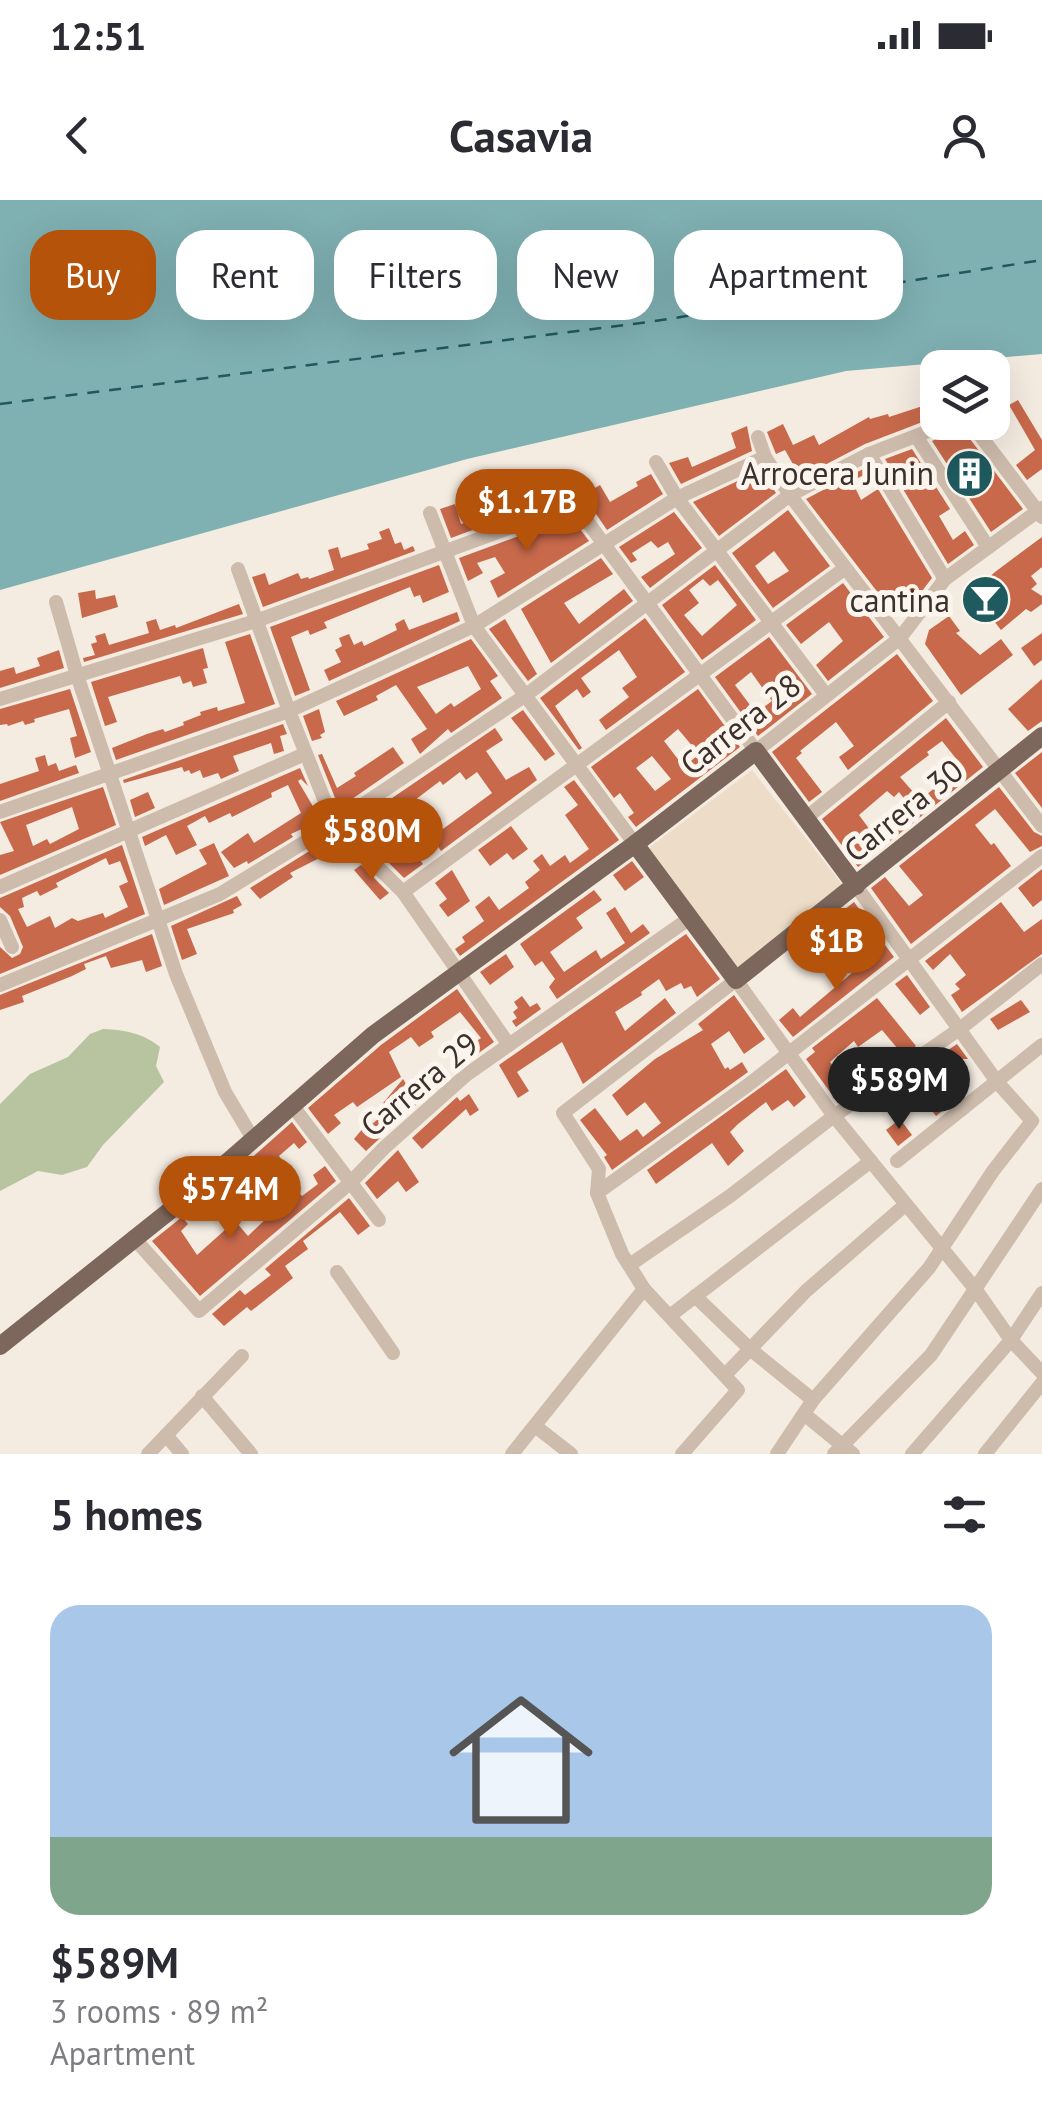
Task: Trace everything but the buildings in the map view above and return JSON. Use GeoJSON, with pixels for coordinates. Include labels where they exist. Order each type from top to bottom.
{"type":"FeatureCollection","features":[{"type":"Feature","properties":{"kind":"main road","name":"Carrera 30"},"geometry":{"type":"LineString","coordinates":[[736,980],[1042,736]]}},
{"type":"Feature","properties":{"kind":"main road"},"geometry":{"type":"LineString","coordinates":[[756,751],[856,886]]}},
{"type":"Feature","properties":{"kind":"main road","name":"Carrera 28"},"geometry":{"type":"LineString","coordinates":[[0,1346],[192,1193],[373,1035],[636,844],[756,751]]}},
{"type":"Feature","properties":{"kind":"main road"},"geometry":{"type":"LineString","coordinates":[[636,844],[736,980]]}},
{"type":"Feature","properties":{"kind":"street"},"geometry":{"type":"LineString","coordinates":[[0,985],[220,894],[334,824],[526,696],[790,496],[868,454],[920,434]]}},
{"type":"Feature","properties":{"kind":"street"},"geometry":{"type":"LineString","coordinates":[[916,436],[988,547]]}},
{"type":"Feature","properties":{"kind":"street"},"geometry":{"type":"LineString","coordinates":[[758,437],[765,457],[790,496],[1042,826]]}},
{"type":"Feature","properties":{"kind":"street"},"geometry":{"type":"LineString","coordinates":[[984,440],[1041,512]]}},
{"type":"Feature","properties":{"kind":"street"},"geometry":{"type":"LineString","coordinates":[[868,454],[945,580]]}},
{"type":"Feature","properties":{"kind":"street"},"geometry":{"type":"LineString","coordinates":[[0,812],[289,711],[474,626],[677,498],[765,457]]}},
{"type":"Feature","properties":{"kind":"street"},"geometry":{"type":"LineString","coordinates":[[656,462],[677,498],[826,695]]}},
{"type":"Feature","properties":{"kind":"street"},"geometry":{"type":"LineString","coordinates":[[562,487],[756,751]]}},
{"type":"Feature","properties":{"kind":"street"},"geometry":{"type":"LineString","coordinates":[[0,698],[256,621],[574,504]]}},
{"type":"Feature","properties":{"kind":"street","name":"Carrera 28"},"geometry":{"type":"LineString","coordinates":[[756,751],[900,638],[945,580],[1041,512]]}},
{"type":"Feature","properties":{"kind":"street"},"geometry":{"type":"LineString","coordinates":[[430,513],[474,626],[636,844]]}},
{"type":"Feature","properties":{"kind":"street"},"geometry":{"type":"LineString","coordinates":[[403,892],[844,568]]}},
{"type":"Feature","properties":{"kind":"street"},"geometry":{"type":"LineString","coordinates":[[238,570],[334,824],[403,892],[509,1045]]}},
{"type":"Feature","properties":{"kind":"street"},"geometry":{"type":"LineString","coordinates":[[56,602],[176,974],[225,1092],[254,1139]]}},
{"type":"Feature","properties":{"kind":"street"},"geometry":{"type":"LineString","coordinates":[[806,818],[949,702]]}},
{"type":"Feature","properties":{"kind":"street"},"geometry":{"type":"LineString","coordinates":[[0,887],[305,754]]}},
{"type":"Feature","properties":{"kind":"street"},"geometry":{"type":"LineString","coordinates":[[682,1454],[738,1390],[644,1288],[622,1254],[598,1193],[790,1053],[1042,856]]}},
{"type":"Feature","properties":{"kind":"street"},"geometry":{"type":"LineString","coordinates":[[777,1454],[808,1407],[929,1268],[1032,1121],[998,1082],[856,886]]}},
{"type":"Feature","properties":{"kind":"street","name":"Carrera 29"},"geometry":{"type":"LineString","coordinates":[[133,1237],[199,1311],[350,1183],[439,1098],[690,918]]}},
{"type":"Feature","properties":{"kind":"street"},"geometry":{"type":"LineString","coordinates":[[0,920],[12,947]]}},
{"type":"Feature","properties":{"kind":"street"},"geometry":{"type":"LineString","coordinates":[[631,1264],[730,1196],[1042,964]]}},
{"type":"Feature","properties":{"kind":"street"},"geometry":{"type":"LineString","coordinates":[[736,980],[834,1116],[976,1290],[1011,1340],[1042,1372]]}},
{"type":"Feature","properties":{"kind":"street","name":"Carrera 30"},"geometry":{"type":"LineString","coordinates":[[598,1193],[599,1169],[563,1112],[736,980]]}},
{"type":"Feature","properties":{"kind":"street"},"geometry":{"type":"LineString","coordinates":[[898,1161],[1042,1046]]}},
{"type":"Feature","properties":{"kind":"street"},"geometry":{"type":"LineString","coordinates":[[292,1106],[379,1220]]}},
{"type":"Feature","properties":{"kind":"street"},"geometry":{"type":"LineString","coordinates":[[670,1315],[871,1162]]}},
{"type":"Feature","properties":{"kind":"street"},"geometry":{"type":"LineString","coordinates":[[695,1296],[808,1407],[843,1451],[931,1355],[1042,1189]]}},
{"type":"Feature","properties":{"kind":"street"},"geometry":{"type":"LineString","coordinates":[[726,1374],[806,1291],[905,1205]]}},
{"type":"Feature","properties":{"kind":"street"},"geometry":{"type":"LineString","coordinates":[[337,1272],[394,1354]]}},
{"type":"Feature","properties":{"kind":"street"},"geometry":{"type":"LineString","coordinates":[[512,1454],[644,1288]]}},
{"type":"Feature","properties":{"kind":"street"},"geometry":{"type":"LineString","coordinates":[[912,1454],[1011,1340],[1042,1293]]}},
{"type":"Feature","properties":{"kind":"street"},"geometry":{"type":"LineString","coordinates":[[148,1454],[242,1356]]}},
{"type":"Feature","properties":{"kind":"street"},"geometry":{"type":"LineString","coordinates":[[985,1454],[1042,1383]]}},
{"type":"Feature","properties":{"kind":"street"},"geometry":{"type":"LineString","coordinates":[[202,1396],[251,1454]]}},
{"type":"Feature","properties":{"kind":"street"},"geometry":{"type":"LineString","coordinates":[[535,1426],[570,1454]]}},
{"type":"Feature","properties":{"kind":"street"},"geometry":{"type":"LineString","coordinates":[[166,1435],[182,1454]]}},
{"type":"Feature","properties":{"kind":"green space"},"geometry":{"type":"Polygon","coordinates":[[[103,1029],[133,1033],[160,1047],[156,1066],[164,1082],[87,1167],[62,1175],[38,1171],[0,1191],[0,1104],[30,1074],[68,1057],[90,1034],[103,1029]]]}},
{"type":"Feature","properties":{"kind":"shaded area"},"geometry":{"type":"Polygon","coordinates":[[[752,770],[845,888],[738,975],[646,850],[752,770]]]}},
{"type":"Feature","properties":{"kind":"water"},"geometry":{"type":"Polygon","coordinates":[[[0,200],[1042,200],[1042,354],[1010,357],[1010,350],[920,350],[920,365],[846,371],[467,459],[0,590],[0,200]]]}},
{"type":"Feature","properties":{"kind":"ferry route"},"geometry":{"type":"LineString","coordinates":[[0,404],[649,322],[1042,260]]}},
{"type":"Feature","properties":{"kind":"place","name":"Arrocera Junin"},"geometry":{"type":"Point","coordinates":[969,473]}},
{"type":"Feature","properties":{"kind":"place","name":"cantina"},"geometry":{"type":"Point","coordinates":[985,600]}}]}
